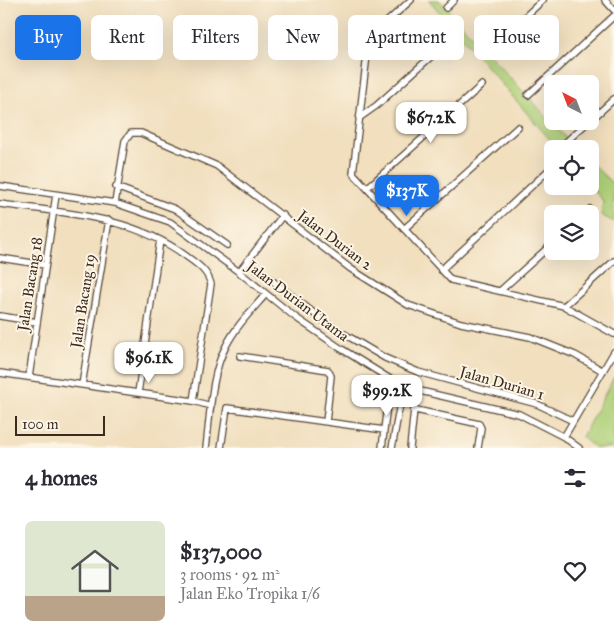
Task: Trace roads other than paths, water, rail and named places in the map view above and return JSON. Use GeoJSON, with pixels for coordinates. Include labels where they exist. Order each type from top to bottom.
{"type":"FeatureCollection","features":[{"type":"Feature","properties":{"kind":"street"},"geometry":{"type":"LineString","coordinates":[[411,0],[370,37],[352,170],[452,281],[564,306],[614,334]]}},
{"type":"Feature","properties":{"kind":"street"},"geometry":{"type":"LineString","coordinates":[[446,8],[454,0]]}},
{"type":"Feature","properties":{"kind":"street"},"geometry":{"type":"LineString","coordinates":[[527,15],[543,0]]}},
{"type":"Feature","properties":{"kind":"street"},"geometry":{"type":"LineString","coordinates":[[605,0],[614,10]]}},
{"type":"Feature","properties":{"kind":"street"},"geometry":{"type":"LineString","coordinates":[[528,95],[614,16]]}},
{"type":"Feature","properties":{"kind":"street"},"geometry":{"type":"LineString","coordinates":[[359,118],[376,106],[428,60]]}},
{"type":"Feature","properties":{"kind":"street"},"geometry":{"type":"LineString","coordinates":[[367,188],[482,85]]}},
{"type":"Feature","properties":{"kind":"street"},"geometry":{"type":"LineString","coordinates":[[599,113],[614,99]]}},
{"type":"Feature","properties":{"kind":"street"},"geometry":{"type":"LineString","coordinates":[[404,229],[518,127]]}},
{"type":"Feature","properties":{"kind":"street"},"geometry":{"type":"LineString","coordinates":[[568,140],[580,130]]}},
{"type":"Feature","properties":{"kind":"street","name":"Jalan Durian 2"},"geometry":{"type":"LineString","coordinates":[[115,203],[116,187],[125,141],[127,136],[136,132],[208,161],[283,215],[351,269],[408,305],[460,323],[530,337],[575,354],[603,371]]}},
{"type":"Feature","properties":{"kind":"street"},"geometry":{"type":"LineString","coordinates":[[441,270],[544,174]]}},
{"type":"Feature","properties":{"kind":"street","name":"Jalan Durian Utama"},"geometry":{"type":"LineString","coordinates":[[0,186],[115,203],[170,222],[340,348],[403,387],[519,414],[564,437],[579,448]]}},
{"type":"Feature","properties":{"kind":"street"},"geometry":{"type":"LineString","coordinates":[[116,187],[176,209],[227,245]]}},
{"type":"Feature","properties":{"kind":"street","name":"Jalan Bacang 18"},"geometry":{"type":"LineString","coordinates":[[28,377],[56,195]]}},
{"type":"Feature","properties":{"kind":"street"},"geometry":{"type":"LineString","coordinates":[[0,204],[108,220],[132,226],[160,240],[201,267],[209,277],[211,284],[193,401]]}},
{"type":"Feature","properties":{"kind":"street"},"geometry":{"type":"LineString","coordinates":[[239,272],[283,215]]}},
{"type":"Feature","properties":{"kind":"street","name":"Jalan Bacang 19"},"geometry":{"type":"LineString","coordinates":[[82,385],[108,220]]}},
{"type":"Feature","properties":{"kind":"street"},"geometry":{"type":"LineString","coordinates":[[138,393],[160,240]]}},
{"type":"Feature","properties":{"kind":"street"},"geometry":{"type":"LineString","coordinates":[[500,291],[544,251]]}},
{"type":"Feature","properties":{"kind":"street"},"geometry":{"type":"LineString","coordinates":[[0,258],[46,264]]}},
{"type":"Feature","properties":{"kind":"street","name":"Jalan Durian 1"},"geometry":{"type":"LineString","coordinates":[[247,261],[329,325],[385,358],[418,372],[537,404],[573,421]]}},
{"type":"Feature","properties":{"kind":"street"},"geometry":{"type":"LineString","coordinates":[[564,306],[614,262]]}},
{"type":"Feature","properties":{"kind":"street"},"geometry":{"type":"LineString","coordinates":[[206,448],[220,357],[225,346],[242,322],[266,294]]}},
{"type":"Feature","properties":{"kind":"street"},"geometry":{"type":"LineString","coordinates":[[0,316],[37,322]]}},
{"type":"Feature","properties":{"kind":"street"},"geometry":{"type":"LineString","coordinates":[[564,437],[614,352]]}},
{"type":"Feature","properties":{"kind":"street"},"geometry":{"type":"LineString","coordinates":[[240,356],[328,370],[330,376],[326,422]]}},
{"type":"Feature","properties":{"kind":"street"},"geometry":{"type":"LineString","coordinates":[[0,373],[193,401],[211,406]]}},
{"type":"Feature","properties":{"kind":"street"},"geometry":{"type":"LineString","coordinates":[[392,448],[403,387]]}},
{"type":"Feature","properties":{"kind":"street"},"geometry":{"type":"LineString","coordinates":[[410,448],[416,410],[416,390]]}},
{"type":"Feature","properties":{"kind":"street"},"geometry":{"type":"LineString","coordinates":[[382,448],[388,396]]}},
{"type":"Feature","properties":{"kind":"street"},"geometry":{"type":"LineString","coordinates":[[221,448],[227,408],[384,430]]}},
{"type":"Feature","properties":{"kind":"street"},"geometry":{"type":"LineString","coordinates":[[416,410],[479,424],[481,428],[478,448]]}}]}
